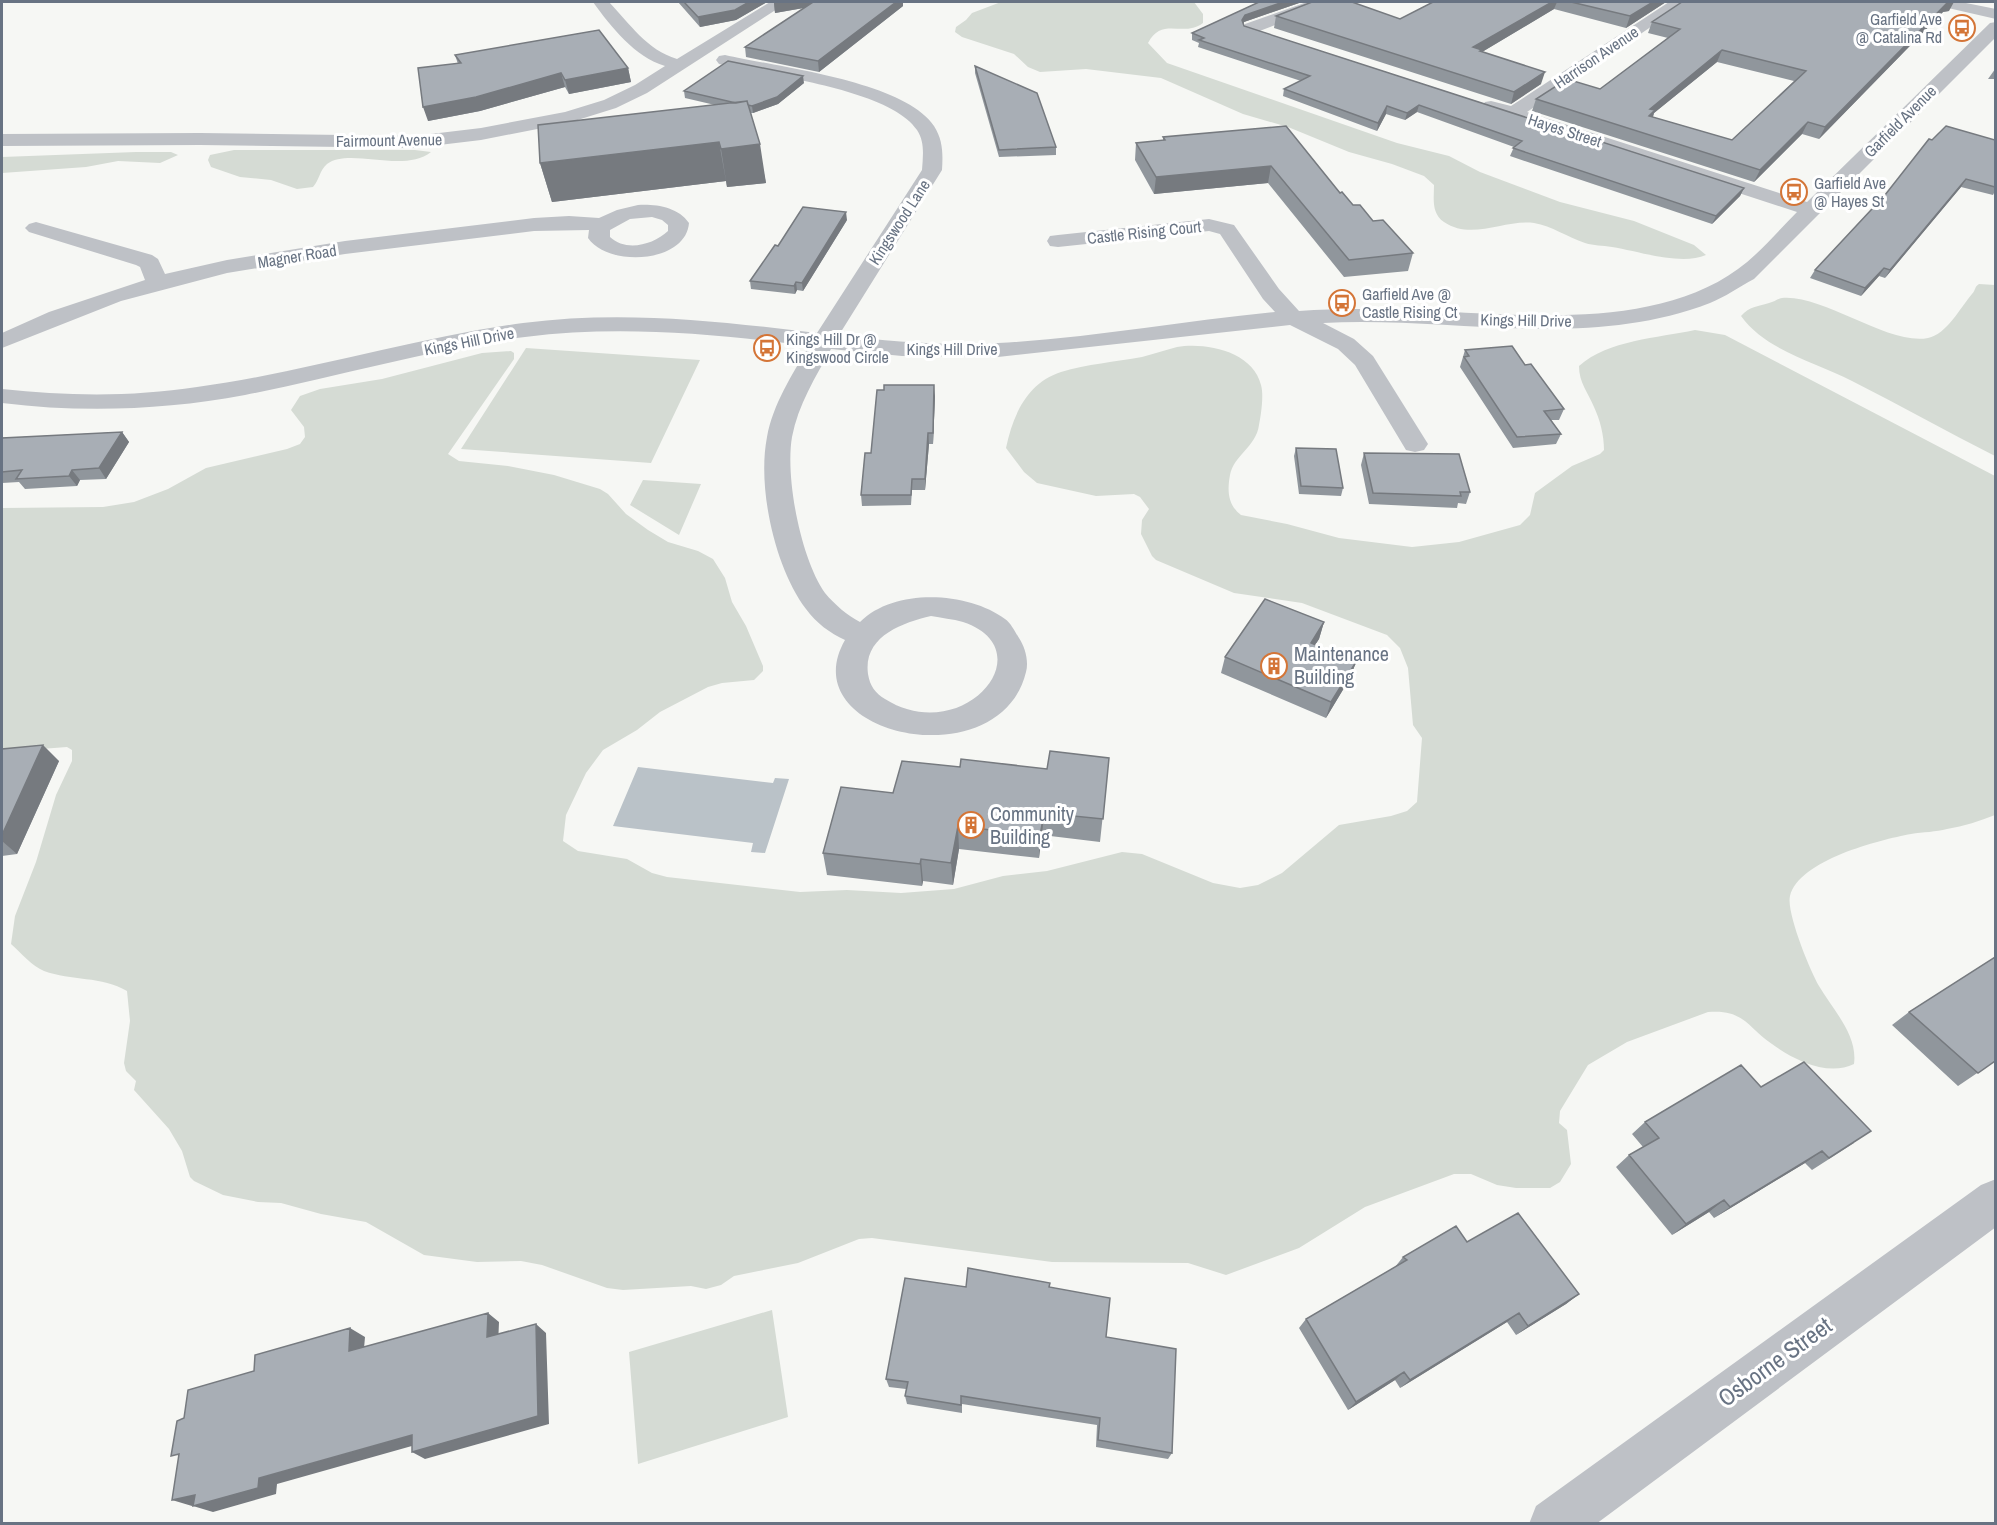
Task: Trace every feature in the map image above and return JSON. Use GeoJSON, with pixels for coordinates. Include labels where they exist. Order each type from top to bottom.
{"type":"FeatureCollection","features":[{"type":"Feature","properties":{"kind":"street"},"geometry":{"type":"LineString","coordinates":[[601,2],[645,51],[656,58],[679,65]]}},
{"type":"Feature","properties":{"kind":"street","name":"Fairmount Avenue"},"geometry":{"type":"LineString","coordinates":[[2,140],[200,139],[386,143],[429,141],[534,124],[597,109],[641,89],[780,2]]}},
{"type":"Feature","properties":{"kind":"street"},"geometry":{"type":"LineString","coordinates":[[1274,36],[1251,28],[1320,2]]}},
{"type":"Feature","properties":{"kind":"street","name":"Harrison Avenue"},"geometry":{"type":"LineString","coordinates":[[1513,113],[1679,2]]}},
{"type":"Feature","properties":{"kind":"street"},"geometry":{"type":"LineString","coordinates":[[1941,2],[1995,14]]}},
{"type":"Feature","properties":{"kind":"street","name":"Garfield Avenue"},"geometry":{"type":"LineString","coordinates":[[1754,266],[1995,27]]}},
{"type":"Feature","properties":{"kind":"street","name":"Kingswood Lane"},"geometry":{"type":"LineString","coordinates":[[724,60],[846,86],[888,100],[918,120],[930,135],[934,145],[934,163],[928,177],[824,341],[785,416],[778,446],[778,484],[793,551],[815,601],[834,621],[863,636]]}},
{"type":"Feature","properties":{"kind":"street","name":"Hayes Street"},"geometry":{"type":"LineString","coordinates":[[1479,102],[1811,210]]}},
{"type":"Feature","properties":{"kind":"street","name":"Magner Road"},"geometry":{"type":"LineString","coordinates":[[2,341],[69,311],[157,281],[252,262],[375,243],[562,222],[579,221],[603,225]]}},
{"type":"Feature","properties":{"kind":"street","name":"Castle Rising Court"},"geometry":{"type":"LineString","coordinates":[[1059,241],[1209,225],[1222,227],[1230,231],[1271,294],[1292,318]]}},
{"type":"Feature","properties":{"kind":"street"},"geometry":{"type":"LineString","coordinates":[[36,228],[144,260],[150,264],[157,281]]}},
{"type":"Feature","properties":{"kind":"street","name":"Kings Hill Drive"},"geometry":{"type":"LineString","coordinates":[[2,396],[86,403],[191,396],[502,333],[588,323],[697,324],[905,349],[999,350],[1292,318],[1372,315],[1522,321],[1603,319],[1656,311],[1695,300],[1736,282],[1754,266]]}},
{"type":"Feature","properties":{"kind":"street"},"geometry":{"type":"LineString","coordinates":[[1292,318],[1346,344],[1365,361],[1415,444]]}},
{"type":"Feature","properties":{"kind":"street"},"geometry":{"type":"LineString","coordinates":[[931,606],[959,608],[983,617],[1001,631],[1012,650],[1013,670],[1005,690],[987,708],[975,714],[948,723],[918,724],[904,721],[879,711],[860,695],[855,686],[850,665],[852,655],[863,636],[881,620],[905,610],[931,606]]}},
{"type":"Feature","properties":{"kind":"street","name":"Osborne Street"},"geometry":{"type":"LineString","coordinates":[[1554,1524],[1995,1200]]}},
{"type":"Feature","properties":{"kind":"shaded area"},"geometry":{"type":"Polygon","coordinates":[[[1001,2],[1194,2],[1203,14],[1203,23],[1188,29],[1160,31],[1148,43],[1167,63],[1397,143],[1449,156],[1480,172],[1560,202],[1634,221],[1694,245],[1706,255],[1684,259],[1659,257],[1592,245],[1534,223],[1477,230],[1455,227],[1444,222],[1437,214],[1434,205],[1434,185],[1424,176],[1349,152],[1288,127],[1243,114],[1161,78],[1086,69],[1040,72],[1028,67],[1014,54],[962,37],[955,32],[956,27],[972,13],[1001,2]]]}},
{"type":"Feature","properties":{"kind":"shaded area"},"geometry":{"type":"Polygon","coordinates":[[[234,150],[415,150],[431,152],[406,161],[349,158],[337,160],[324,167],[313,187],[297,189],[271,180],[240,177],[211,167],[208,160],[210,155],[234,150]]]}},
{"type":"Feature","properties":{"kind":"shaded area"},"geometry":{"type":"Polygon","coordinates":[[[171,152],[178,155],[160,163],[118,161],[86,167],[2,173],[2,157],[171,152]]]}},
{"type":"Feature","properties":{"kind":"shaded area"},"geometry":{"type":"Polygon","coordinates":[[[1979,284],[1995,285],[1995,456],[1852,381],[1778,347],[1751,328],[1741,316],[1751,309],[1780,298],[1798,299],[1836,311],[1894,335],[1928,338],[1935,336],[1953,320],[1979,284]]]}},
{"type":"Feature","properties":{"kind":"shaded area"},"geometry":{"type":"Polygon","coordinates":[[[1695,330],[1725,335],[1995,476],[1995,815],[1960,826],[1911,834],[1861,847],[1824,862],[1796,883],[1790,896],[1795,928],[1815,978],[1848,1033],[1854,1053],[1854,1064],[1833,1069],[1801,1061],[1772,1044],[1744,1020],[1730,1013],[1720,1012],[1708,1012],[1627,1042],[1588,1065],[1560,1111],[1559,1123],[1567,1130],[1571,1164],[1560,1182],[1550,1188],[1516,1188],[1497,1185],[1471,1174],[1454,1174],[1365,1207],[1299,1248],[1226,1275],[1188,1263],[1052,1262],[872,1238],[859,1239],[798,1263],[734,1276],[721,1285],[706,1289],[691,1286],[623,1290],[607,1288],[542,1265],[521,1261],[477,1262],[424,1255],[366,1222],[321,1214],[281,1203],[258,1202],[223,1195],[194,1181],[190,1177],[182,1151],[169,1129],[134,1090],[136,1081],[126,1071],[124,1063],[130,1021],[127,991],[107,983],[44,971],[31,963],[11,944],[15,916],[36,862],[56,795],[72,761],[72,750],[67,747],[2,752],[2,508],[103,507],[134,502],[168,489],[206,468],[287,449],[300,444],[305,437],[304,427],[291,410],[300,396],[320,389],[382,379],[482,353],[511,351],[514,353],[514,359],[448,454],[459,461],[508,466],[554,475],[600,489],[608,494],[626,514],[648,530],[668,542],[698,551],[713,559],[725,578],[732,602],[746,626],[763,671],[754,680],[722,683],[708,687],[660,712],[637,730],[603,750],[586,773],[566,815],[563,841],[578,851],[627,859],[652,873],[667,877],[800,892],[847,890],[901,893],[954,889],[1003,876],[1047,871],[1122,852],[1142,854],[1213,883],[1240,888],[1258,885],[1282,873],[1339,825],[1391,816],[1407,811],[1417,802],[1422,738],[1413,725],[1408,668],[1400,648],[1387,635],[1302,603],[1234,593],[1156,560],[1141,534],[1142,520],[1149,509],[1140,497],[1134,494],[1096,496],[1037,483],[1024,472],[1006,448],[1018,412],[1031,392],[1049,377],[1081,367],[1142,357],[1177,347],[1201,346],[1226,351],[1248,364],[1256,373],[1262,394],[1257,433],[1232,468],[1230,475],[1229,487],[1233,507],[1241,515],[1339,538],[1412,547],[1459,542],[1520,525],[1530,515],[1535,493],[1572,466],[1604,450],[1600,422],[1582,382],[1579,366],[1591,357],[1619,345],[1695,330]]]}},
{"type":"Feature","properties":{"kind":"shaded area"},"geometry":{"type":"Polygon","coordinates":[[[526,348],[700,360],[651,463],[461,449],[526,348]]]}},
{"type":"Feature","properties":{"kind":"shaded area"},"geometry":{"type":"Polygon","coordinates":[[[643,480],[701,484],[679,535],[630,505],[643,480]]]}},
{"type":"Feature","properties":{"kind":"shaded area"},"geometry":{"type":"Polygon","coordinates":[[[638,767],[773,783],[775,778],[789,779],[765,853],[751,852],[753,843],[613,826],[638,767]]]}},
{"type":"Feature","properties":{"kind":"shaded area"},"geometry":{"type":"Polygon","coordinates":[[[772,1310],[788,1417],[638,1464],[629,1352],[772,1310]]]}},
{"type":"Feature","properties":{"kind":"building"},"geometry":{"type":"Polygon","coordinates":[[[684,2],[749,2],[735,10],[698,17],[684,2]]]}},
{"type":"Feature","properties":{"kind":"building"},"geometry":{"type":"Polygon","coordinates":[[[813,2],[896,2],[818,61],[745,47],[813,2]]]}},
{"type":"Feature","properties":{"kind":"building"},"geometry":{"type":"Polygon","coordinates":[[[1259,2],[1283,2],[1245,15],[1242,20],[1244,26],[1744,188],[1716,216],[1513,148],[1522,141],[1419,105],[1407,113],[1387,106],[1378,123],[1284,89],[1310,76],[1199,40],[1204,38],[1192,33],[1259,2]]]}},
{"type":"Feature","properties":{"kind":"building"},"geometry":{"type":"Polygon","coordinates":[[[1312,2],[1352,2],[1400,19],[1433,2],[1552,2],[1473,47],[1545,72],[1514,92],[1276,16],[1312,2]]]}},
{"type":"Feature","properties":{"kind":"building"},"geometry":{"type":"Polygon","coordinates":[[[1571,2],[1653,2],[1630,16],[1571,2]]]}},
{"type":"Feature","properties":{"kind":"building"},"geometry":{"type":"Polygon","coordinates":[[[1682,2],[1948,2],[1825,127],[1808,122],[1760,170],[1536,99],[1567,79],[1600,89],[1680,29],[1652,22],[1682,2]],[[1722,50],[1650,109],[1655,110],[1649,116],[1732,140],[1806,71],[1722,50]]]}},
{"type":"Feature","properties":{"kind":"building"},"geometry":{"type":"Polygon","coordinates":[[[599,30],[628,68],[565,80],[561,73],[476,97],[423,107],[418,68],[461,63],[455,55],[599,30]]]}},
{"type":"Feature","properties":{"kind":"building"},"geometry":{"type":"Polygon","coordinates":[[[728,61],[803,76],[777,97],[752,106],[748,105],[747,101],[736,103],[684,91],[728,61]]]}},
{"type":"Feature","properties":{"kind":"building"},"geometry":{"type":"Polygon","coordinates":[[[975,66],[1037,93],[1056,147],[999,150],[975,66]]]}},
{"type":"Feature","properties":{"kind":"building"},"geometry":{"type":"Polygon","coordinates":[[[747,101],[760,144],[721,149],[719,142],[540,163],[538,125],[747,101]]]}},
{"type":"Feature","properties":{"kind":"building"},"geometry":{"type":"Polygon","coordinates":[[[1286,126],[1340,193],[1342,192],[1353,205],[1360,205],[1373,221],[1383,220],[1413,253],[1349,260],[1271,166],[1156,177],[1136,143],[1165,140],[1163,137],[1286,126]]]}},
{"type":"Feature","properties":{"kind":"building"},"geometry":{"type":"Polygon","coordinates":[[[1946,126],[1995,140],[1995,187],[1966,179],[1890,270],[1884,268],[1865,288],[1815,270],[1885,195],[1929,139],[1932,140],[1946,126]]]}},
{"type":"Feature","properties":{"kind":"building"},"geometry":{"type":"Polygon","coordinates":[[[803,207],[846,212],[802,283],[796,282],[794,286],[750,281],[775,245],[778,246],[803,207]]]}},
{"type":"Feature","properties":{"kind":"building"},"geometry":{"type":"Polygon","coordinates":[[[1512,346],[1525,365],[1531,364],[1564,409],[1544,411],[1561,434],[1517,437],[1464,357],[1469,356],[1465,350],[1512,346]]]}},
{"type":"Feature","properties":{"kind":"building"},"geometry":{"type":"Polygon","coordinates":[[[884,385],[934,385],[933,433],[928,433],[925,479],[912,479],[911,495],[861,495],[865,453],[871,453],[877,390],[884,390],[884,385]]]}},
{"type":"Feature","properties":{"kind":"building"},"geometry":{"type":"Polygon","coordinates":[[[122,432],[99,468],[72,470],[69,476],[16,479],[22,470],[2,472],[2,438],[122,432]]]}},
{"type":"Feature","properties":{"kind":"building"},"geometry":{"type":"Polygon","coordinates":[[[1296,448],[1336,449],[1343,488],[1301,486],[1296,448]]]}},
{"type":"Feature","properties":{"kind":"building"},"geometry":{"type":"Polygon","coordinates":[[[1364,453],[1459,454],[1470,492],[1460,492],[1461,496],[1373,493],[1364,453]]]}},
{"type":"Feature","properties":{"kind":"building","name":"Maintenance Building"},"geometry":{"type":"Polygon","coordinates":[[[1265,599],[1324,622],[1311,643],[1356,662],[1331,702],[1225,657],[1265,599]]]}},
{"type":"Feature","properties":{"kind":"building"},"geometry":{"type":"Polygon","coordinates":[[[43,745],[2,835],[2,749],[43,745]]]}},
{"type":"Feature","properties":{"kind":"building","name":"Community Building"},"geometry":{"type":"Polygon","coordinates":[[[1050,751],[1109,758],[1103,819],[1044,813],[1040,836],[958,826],[951,863],[921,859],[920,864],[823,853],[841,787],[893,793],[902,761],[960,767],[961,759],[1047,769],[1050,751]]]}},
{"type":"Feature","properties":{"kind":"building"},"geometry":{"type":"Polygon","coordinates":[[[1995,957],[1995,1061],[1978,1073],[1909,1012],[1995,957]]]}},
{"type":"Feature","properties":{"kind":"building"},"geometry":{"type":"Polygon","coordinates":[[[1804,1062],[1871,1131],[1829,1158],[1822,1151],[1730,1207],[1724,1200],[1686,1224],[1629,1155],[1659,1138],[1645,1122],[1741,1065],[1761,1087],[1804,1062]]]}},
{"type":"Feature","properties":{"kind":"building"},"geometry":{"type":"Polygon","coordinates":[[[1518,1213],[1579,1294],[1528,1326],[1519,1313],[1410,1380],[1404,1372],[1356,1402],[1306,1319],[1407,1260],[1403,1257],[1456,1226],[1467,1242],[1518,1213]]]}},
{"type":"Feature","properties":{"kind":"building"},"geometry":{"type":"Polygon","coordinates":[[[968,1268],[1050,1283],[1049,1287],[1110,1298],[1106,1337],[1176,1349],[1172,1453],[1098,1440],[1100,1418],[961,1396],[961,1405],[905,1396],[908,1382],[886,1379],[905,1278],[966,1287],[968,1268]]]}},
{"type":"Feature","properties":{"kind":"building"},"geometry":{"type":"Polygon","coordinates":[[[488,1313],[487,1337],[536,1324],[538,1416],[412,1452],[412,1435],[259,1478],[258,1488],[193,1506],[195,1495],[172,1500],[179,1454],[171,1456],[177,1421],[184,1418],[188,1390],[254,1371],[255,1355],[350,1328],[349,1351],[488,1313]]]}},
{"type":"Feature","properties":{"kind":"place","name":"Garfield Ave @ Catalina Rd"},"geometry":{"type":"Point","coordinates":[1962,28]}},
{"type":"Feature","properties":{"kind":"place","name":"Garfield Ave @ Hayes St"},"geometry":{"type":"Point","coordinates":[1794,192]}},
{"type":"Feature","properties":{"kind":"place","name":"Garfield Ave @ Castle Rising Ct"},"geometry":{"type":"Point","coordinates":[1342,303]}},
{"type":"Feature","properties":{"kind":"place","name":"Kings Hill Dr @ Kingswood Circle"},"geometry":{"type":"Point","coordinates":[767,348]}},
{"type":"Feature","properties":{"kind":"place","name":"Maintenance Building"},"geometry":{"type":"Point","coordinates":[1274,666]}},
{"type":"Feature","properties":{"kind":"place","name":"Community Building"},"geometry":{"type":"Point","coordinates":[971,825]}}]}
